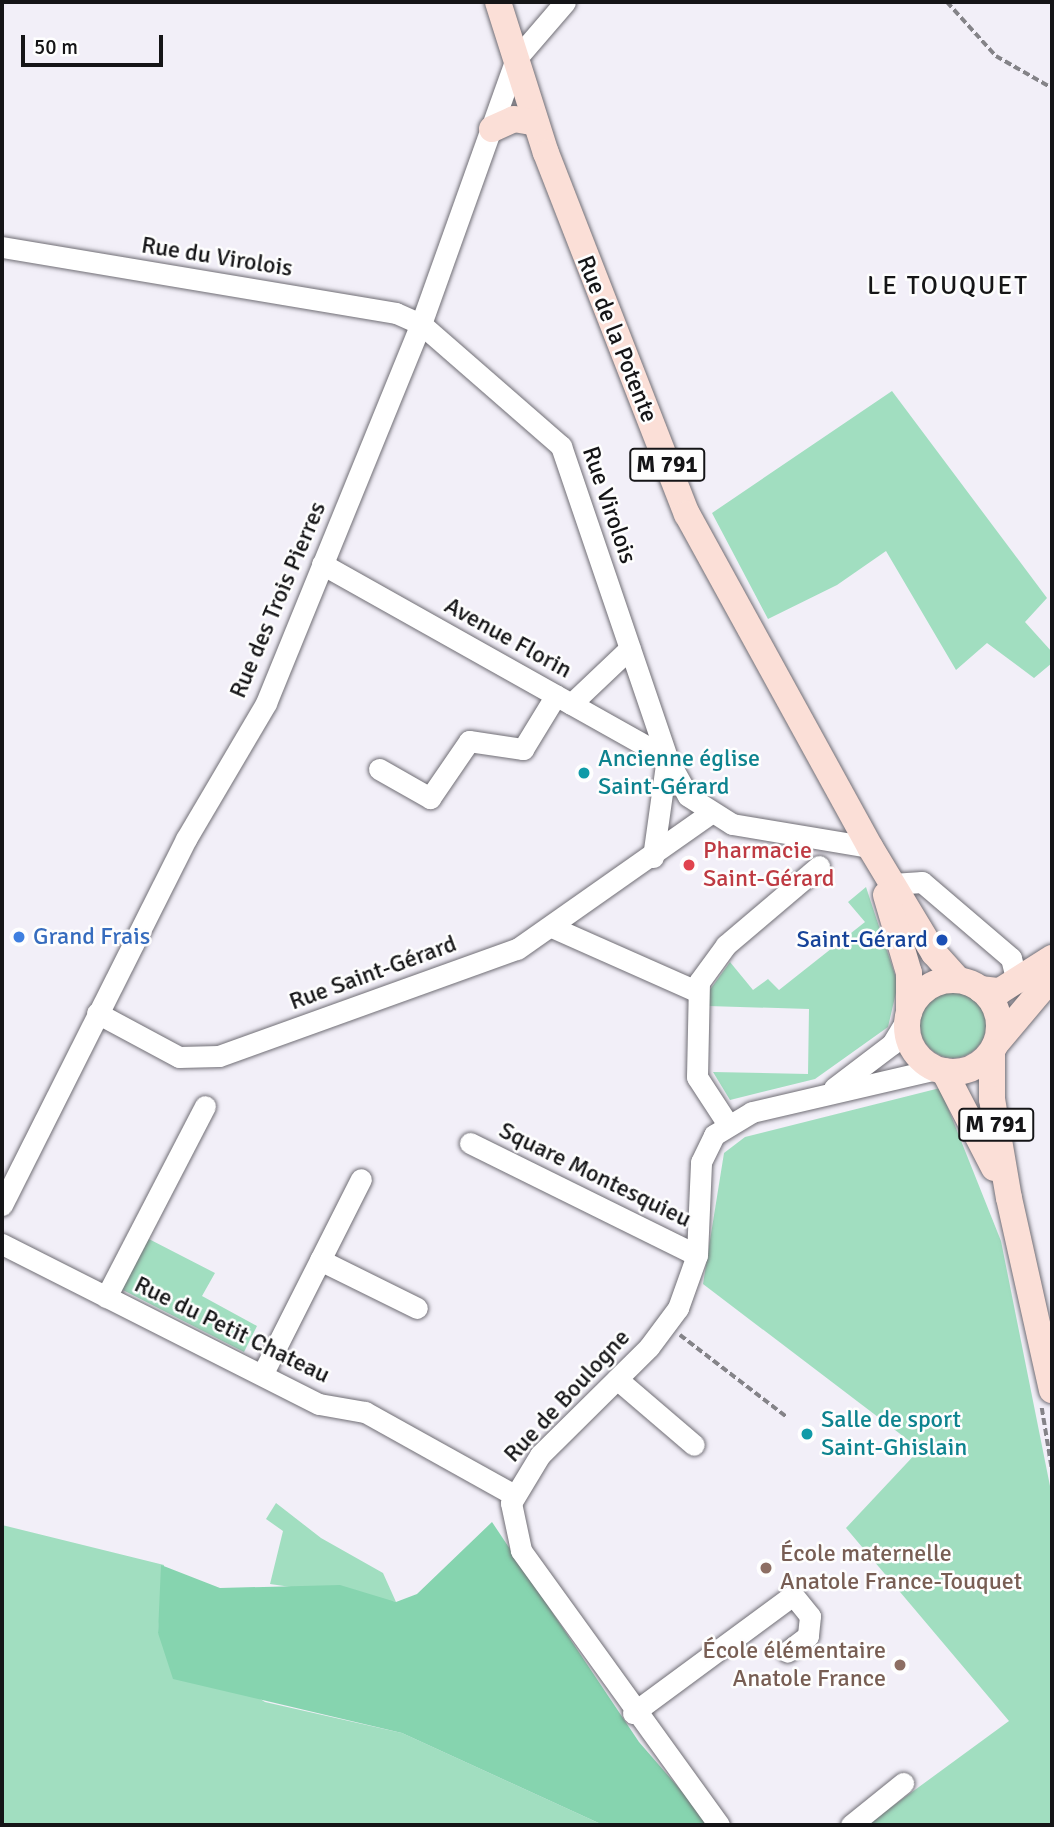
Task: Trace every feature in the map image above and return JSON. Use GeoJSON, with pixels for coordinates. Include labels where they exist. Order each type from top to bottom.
{"type":"FeatureCollection","features":[{"type":"Feature","properties":{"kind":"main road","name":"Rue de la Potente"},"geometry":{"type":"LineString","coordinates":[[499,2],[536,122],[687,514],[892,884],[969,984]]}},
{"type":"Feature","properties":{"kind":"main road"},"geometry":{"type":"LineString","coordinates":[[492,129],[514,119],[536,122]]}},
{"type":"Feature","properties":{"kind":"main road","name":"Rue de la Potente"},"geometry":{"type":"LineString","coordinates":[[870,847],[906,960],[908,1016]]}},
{"type":"Feature","properties":{"kind":"main road"},"geometry":{"type":"LineString","coordinates":[[1052,958],[1017,982],[995,992],[969,984],[930,986],[908,1016],[912,1047],[940,1070],[974,1067],[994,1048],[1052,976]]}},
{"type":"Feature","properties":{"kind":"main road"},"geometry":{"type":"LineString","coordinates":[[969,984],[998,1014],[994,1048]]}},
{"type":"Feature","properties":{"kind":"main road","name":"M 791"},"geometry":{"type":"LineString","coordinates":[[994,1048],[991,1092],[1009,1198],[1052,1390]]}},
{"type":"Feature","properties":{"kind":"main road","name":"M 791"},"geometry":{"type":"LineString","coordinates":[[940,1070],[1009,1198]]}},
{"type":"Feature","properties":{"kind":"street","name":"Rue des Trois Pierres"},"geometry":{"type":"LineString","coordinates":[[2,1205],[186,839],[266,703],[421,324],[516,59],[565,2]]}},
{"type":"Feature","properties":{"kind":"street","name":"Rue du Virolois"},"geometry":{"type":"LineString","coordinates":[[2,247],[396,313],[421,324]]}},
{"type":"Feature","properties":{"kind":"street","name":"Rue Virolois"},"geometry":{"type":"LineString","coordinates":[[421,324],[561,446],[667,758],[688,796],[709,814]]}},
{"type":"Feature","properties":{"kind":"street","name":"Avenue Florin"},"geometry":{"type":"LineString","coordinates":[[322,564],[667,758]]}},
{"type":"Feature","properties":{"kind":"street"},"geometry":{"type":"LineString","coordinates":[[379,769],[430,798],[469,741],[523,749],[563,699],[630,648]]}},
{"type":"Feature","properties":{"kind":"street"},"geometry":{"type":"LineString","coordinates":[[653,857],[667,758]]}},
{"type":"Feature","properties":{"kind":"street"},"geometry":{"type":"LineString","coordinates":[[709,814],[740,826],[870,847]]}},
{"type":"Feature","properties":{"kind":"street","name":"Rue Saint-Gérard"},"geometry":{"type":"LineString","coordinates":[[97,1013],[179,1057],[205,1060],[517,949],[554,928],[709,814]]}},
{"type":"Feature","properties":{"kind":"street"},"geometry":{"type":"LineString","coordinates":[[819,866],[717,954],[696,991],[696,1077],[727,1123],[816,1096],[940,1070]]}},
{"type":"Feature","properties":{"kind":"street"},"geometry":{"type":"LineString","coordinates":[[892,884],[922,882],[1011,958],[1017,982]]}},
{"type":"Feature","properties":{"kind":"street"},"geometry":{"type":"LineString","coordinates":[[554,928],[696,991]]}},
{"type":"Feature","properties":{"kind":"street"},"geometry":{"type":"LineString","coordinates":[[816,1096],[876,1059],[908,1016]]}},
{"type":"Feature","properties":{"kind":"street"},"geometry":{"type":"LineString","coordinates":[[106,1297],[205,1106]]}},
{"type":"Feature","properties":{"kind":"street","name":"Rue de Boulogne"},"geometry":{"type":"LineString","coordinates":[[719,1825],[633,1713],[521,1550],[510,1515],[514,1494],[540,1455],[667,1325],[696,1255],[701,1162],[727,1123]]}},
{"type":"Feature","properties":{"kind":"street","name":"Square Montesquieu"},"geometry":{"type":"LineString","coordinates":[[470,1143],[696,1255]]}},
{"type":"Feature","properties":{"kind":"street"},"geometry":{"type":"LineString","coordinates":[[263,1374],[361,1179]]}},
{"type":"Feature","properties":{"kind":"street","name":"Rue du Petit Chateau"},"geometry":{"type":"LineString","coordinates":[[2,1244],[326,1406],[365,1412],[514,1494]]}},
{"type":"Feature","properties":{"kind":"street"},"geometry":{"type":"LineString","coordinates":[[320,1260],[417,1308]]}},
{"type":"Feature","properties":{"kind":"street"},"geometry":{"type":"LineString","coordinates":[[617,1379],[694,1445]]}},
{"type":"Feature","properties":{"kind":"street"},"geometry":{"type":"LineString","coordinates":[[633,1713],[793,1595],[810,1616],[808,1636],[787,1653]]}},
{"type":"Feature","properties":{"kind":"street"},"geometry":{"type":"LineString","coordinates":[[851,1825],[903,1783]]}},
{"type":"Feature","properties":{"kind":"path"},"geometry":{"type":"LineString","coordinates":[[947,2],[996,56],[1052,88]]}},
{"type":"Feature","properties":{"kind":"path"},"geometry":{"type":"LineString","coordinates":[[667,1325],[788,1418]]}},
{"type":"Feature","properties":{"kind":"green space"},"geometry":{"type":"Polygon","coordinates":[[[892,391],[1047,598],[1025,622],[1052,652],[1052,663],[1034,678],[987,643],[956,670],[886,551],[837,585],[768,619],[712,513],[892,391]]]}},
{"type":"Feature","properties":{"kind":"green space"},"geometry":{"type":"Polygon","coordinates":[[[866,887],[898,984],[888,1027],[815,1079],[730,1100],[713,1072],[808,1074],[809,1009],[708,1006],[709,991],[730,962],[753,990],[768,979],[779,990],[865,922],[848,902],[866,887]]]}},
{"type":"Feature","properties":{"kind":"green space"},"geometry":{"type":"Polygon","coordinates":[[[947,992],[959,992],[977,1001],[984,1012],[984,1038],[977,1049],[966,1056],[947,1058],[934,1053],[925,1044],[920,1031],[920,1019],[925,1006],[934,997],[947,992]]]}},
{"type":"Feature","properties":{"kind":"green space"},"geometry":{"type":"Polygon","coordinates":[[[940,1088],[1001,1241],[1052,1496],[1052,1825],[867,1825],[1009,1721],[846,1528],[920,1449],[703,1284],[724,1153],[745,1137],[940,1088]]]}},
{"type":"Feature","properties":{"kind":"green space"},"geometry":{"type":"Polygon","coordinates":[[[145,1237],[215,1273],[202,1296],[257,1326],[244,1352],[117,1287],[145,1237]]]}},
{"type":"Feature","properties":{"kind":"green space"},"geometry":{"type":"Polygon","coordinates":[[[276,1503],[321,1538],[383,1573],[396,1602],[270,1584],[283,1531],[266,1519],[276,1503]]]}},
{"type":"Feature","properties":{"kind":"green space"},"geometry":{"type":"Polygon","coordinates":[[[492,1522],[639,1742],[711,1825],[603,1825],[402,1733],[173,1679],[158,1633],[161,1565],[220,1588],[340,1585],[396,1602],[417,1594],[492,1522]]]}},
{"type":"Feature","properties":{"kind":"green space"},"geometry":{"type":"Polygon","coordinates":[[[2,1525],[164,1565],[158,1633],[265,1702],[402,1733],[603,1825],[2,1825],[2,1525]]]}},
{"type":"Feature","properties":{"kind":"place","name":"Ancienne église Saint-Gérard"},"geometry":{"type":"Point","coordinates":[584,773]}},
{"type":"Feature","properties":{"kind":"place","name":"Pharmacie Saint-Gérard"},"geometry":{"type":"Point","coordinates":[689,865]}},
{"type":"Feature","properties":{"kind":"place","name":"Grand Frais"},"geometry":{"type":"Point","coordinates":[19,937]}},
{"type":"Feature","properties":{"kind":"place","name":"Saint-Gérard"},"geometry":{"type":"Point","coordinates":[942,940]}},
{"type":"Feature","properties":{"kind":"place","name":"Salle de sport Saint-Ghislain"},"geometry":{"type":"Point","coordinates":[807,1434]}},
{"type":"Feature","properties":{"kind":"place","name":"École maternelle Anatole France-Touquet"},"geometry":{"type":"Point","coordinates":[766,1568]}},
{"type":"Feature","properties":{"kind":"place","name":"École élémentaire Anatole France"},"geometry":{"type":"Point","coordinates":[900,1665]}},
{"type":"Feature","properties":{"kind":"district","name":"LE TOUQUET"},"geometry":{"type":"Point","coordinates":[948,287]}}]}
